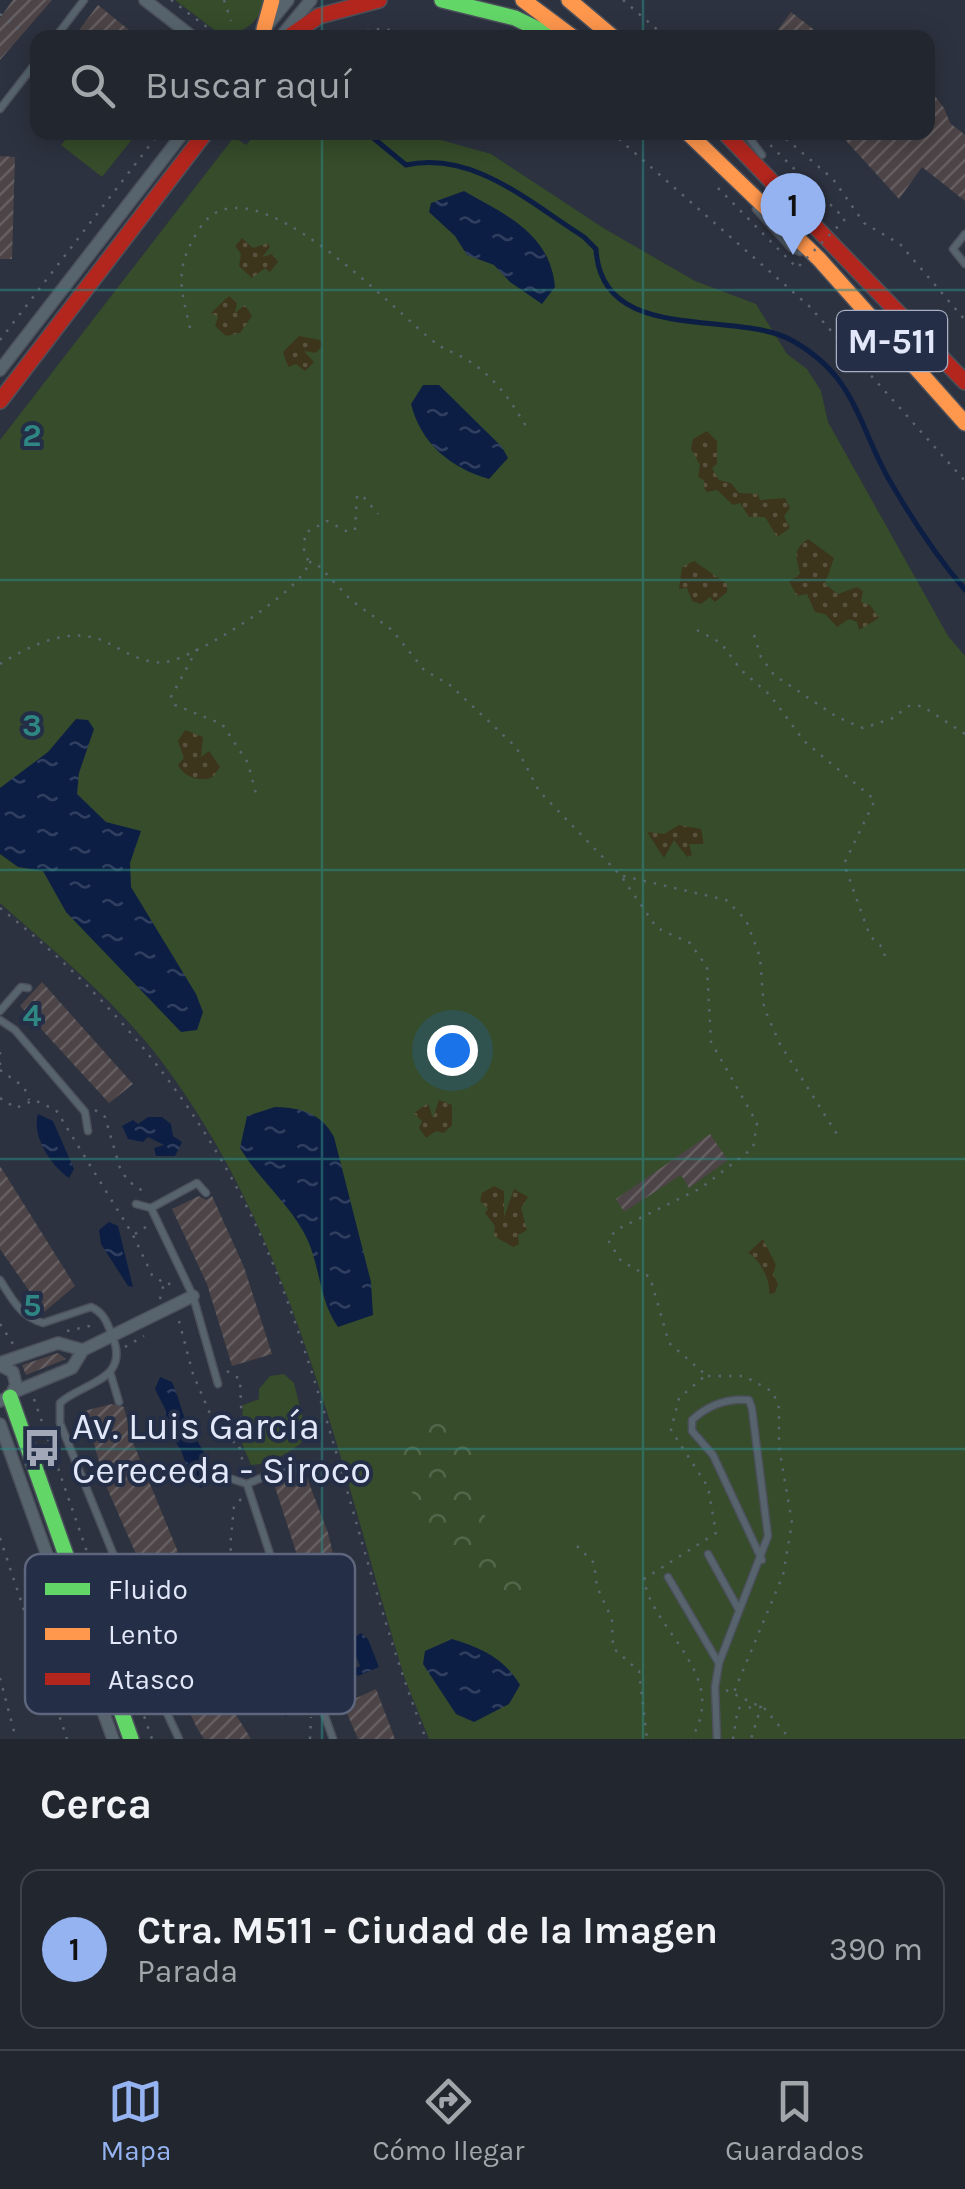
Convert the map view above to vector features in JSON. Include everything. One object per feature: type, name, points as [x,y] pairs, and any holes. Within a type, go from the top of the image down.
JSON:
[{"type":"main road","points":[[262,30],[272,0]]},
{"type":"main road","points":[[297,30],[319,16],[379,0]]},
{"type":"main road","points":[[442,0],[515,18],[540,30]]},
{"type":"main road","points":[[523,0],[563,30]]},
{"type":"main road","points":[[568,0],[604,30]]},
{"type":"main road","points":[[0,401],[200,140]]},
{"type":"main road","name":"M-511","points":[[696,140],[819,259],[965,423]]},
{"type":"main road","name":"M-511","points":[[733,140],[774,178],[965,382]]},
{"type":"main road","points":[[8,1396],[65,1554]]},
{"type":"main road","points":[[122,1714],[131,1739]]},
{"type":"street","points":[[145,0],[184,30]]},
{"type":"street","points":[[263,30],[288,0]]},
{"type":"street","points":[[290,30],[311,0]]},
{"type":"street","points":[[0,370],[178,140]]},
{"type":"street","points":[[8,1396],[72,1368],[83,1350],[194,1301]]},
{"type":"street","points":[[1,1364],[58,1343],[83,1350]]},
{"type":"street","points":[[1,1364],[13,1372],[8,1396]]},
{"type":"street","points":[[0,1424],[47,1554]]},
{"type":"street","points":[[104,1714],[113,1739]]},
{"type":"lane","points":[[61,30],[84,0]]},
{"type":"lane","points":[[0,108],[30,70]]},
{"type":"lane","points":[[750,140],[774,178]]},
{"type":"lane","points":[[965,234],[954,249],[965,264]]},
{"type":"lane","points":[[0,1011],[21,988],[28,988]]},
{"type":"lane","points":[[0,1020],[15,1030],[85,1112],[88,1131]]},
{"type":"lane","points":[[136,1204],[152,1208],[198,1182],[206,1192]]},
{"type":"lane","points":[[152,1208],[194,1301],[218,1384]]},
{"type":"lane","points":[[0,1280],[20,1310],[35,1321],[43,1323],[92,1307],[100,1311],[113,1336],[116,1355],[110,1372],[99,1384],[68,1396],[60,1411],[60,1423],[112,1554]]},
{"type":"lane","points":[[110,1372],[119,1402]]},
{"type":"lane","points":[[717,1739],[714,1688],[719,1663],[762,1560],[768,1536],[752,1409],[748,1400],[738,1399],[704,1408],[692,1420],[692,1431],[713,1455],[762,1560]]},
{"type":"lane","points":[[270,1554],[251,1494],[240,1482],[290,1465],[298,1470]]},
{"type":"lane","points":[[708,1554],[739,1610]]},
{"type":"lane","points":[[668,1577],[719,1663]]},
{"type":"lane","points":[[167,1714],[179,1739]]},
{"type":"lane","points":[[324,1714],[333,1739]]},
{"type":"path","points":[[172,0],[211,30]]},
{"type":"path","points":[[224,0],[232,21]]},
{"type":"path","points":[[623,0],[658,30]]},
{"type":"path","points":[[0,14],[20,30]]},
{"type":"path","points":[[0,340],[154,140]]},
{"type":"path","points":[[620,140],[809,306],[965,481]]},
{"type":"path","points":[[718,188],[797,268],[845,220],[769,140]]},
{"type":"path","points":[[787,140],[832,179],[864,223],[900,244],[965,320]]},
{"type":"path","points":[[190,328],[178,274],[181,262],[207,220],[221,210],[244,206],[309,239],[363,275],[436,344],[492,377],[530,431]]},
{"type":"path","points":[[0,664],[26,648],[70,634],[84,635],[124,653],[163,663],[218,640],[288,594],[307,573],[304,533],[327,522],[346,531],[355,530],[356,496],[362,494],[378,514]]},
{"type":"path","points":[[309,562],[316,563],[351,600],[392,630],[424,670],[450,685],[516,746],[539,791],[621,876],[657,928],[690,943],[707,967],[711,1042],[757,1123],[753,1148],[689,1194],[616,1230],[608,1240],[621,1261],[650,1277],[668,1343],[706,1375],[679,1398],[671,1430],[708,1487],[716,1534],[644,1579],[701,1688],[698,1728],[690,1739]]},
{"type":"path","points":[[698,630],[721,643],[741,670],[770,695],[804,741],[875,800],[844,864],[870,936],[884,949],[885,959]]},
{"type":"path","points":[[754,636],[761,657],[774,674],[837,717],[863,728],[891,719],[909,706],[922,706],[965,734]]},
{"type":"path","points":[[198,648],[170,697],[175,705],[222,724],[248,763],[256,794]]},
{"type":"path","points":[[621,876],[726,900],[746,920],[760,956],[764,1008],[796,1073],[840,1139]]},
{"type":"path","points":[[0,908],[58,956],[128,1028],[202,1125],[234,1181],[284,1292],[374,1592],[426,1739]]},
{"type":"path","points":[[0,1052],[0,1070],[24,1087],[30,1102]]},
{"type":"path","points":[[0,1098],[16,1108],[42,1100],[62,1116],[133,1235],[152,1275],[168,1285],[184,1278]]},
{"type":"path","points":[[85,1112],[91,1106],[105,1116],[120,1168],[128,1180],[146,1190],[152,1208]]},
{"type":"path","points":[[133,1235],[156,1219]]},
{"type":"path","points":[[170,1322],[179,1321],[194,1301]]},
{"type":"path","points":[[179,1321],[208,1414],[220,1437],[239,1444]]},
{"type":"path","points":[[116,1355],[155,1330]]},
{"type":"path","points":[[216,1373],[232,1370],[240,1379],[239,1444],[245,1471],[240,1482]]},
{"type":"path","points":[[35,1394],[89,1554]]},
{"type":"path","points":[[234,1554],[230,1548],[234,1506],[251,1494]]},
{"type":"path","points":[[0,1538],[25,1613]]},
{"type":"path","points":[[577,1546],[594,1563],[597,1586],[612,1619],[613,1648],[639,1671],[646,1739]]},
{"type":"path","points":[[0,1678],[16,1739]]},
{"type":"path","points":[[714,1688],[762,1706],[790,1739]]},
{"type":"path","points":[[733,1739],[738,1708],[762,1706]]},
{"type":"path","points":[[751,1739],[762,1706]]},
{"type":"path","points":[[59,1714],[67,1739]]},
{"type":"path","points":[[144,1714],[152,1739]]},
{"type":"path","points":[[310,1714],[310,1739]]},
{"type":"path","points":[[311,1717],[317,1714]]},
{"type":"green space","points":[[175,0],[267,0],[250,25],[241,30],[214,30]]},
{"type":"green space","points":[[65,140],[131,140],[102,177],[61,145]]},
{"type":"green space","points":[[232,140],[246,145],[251,140],[441,140],[491,154],[605,229],[695,281],[756,304],[787,354],[807,369],[821,391],[828,422],[948,636],[965,656],[965,1739],[429,1739],[405,1679],[310,1359],[248,1205],[209,1132],[144,1040],[85,979],[0,903],[0,440]]},
{"type":"green space","points":[[284,1374],[294,1383],[307,1435],[282,1456],[251,1465],[241,1441],[243,1405],[259,1399],[259,1389],[270,1376]]},
{"type":"green space","points":[[405,1411],[446,1413],[480,1466],[483,1512],[492,1530],[527,1572],[538,1600],[521,1610],[473,1587],[425,1544],[396,1426]]},
{"type":"sand","points":[[242,238],[253,248],[268,243],[270,247],[262,257],[272,254],[278,262],[270,272],[265,268],[252,278],[239,266],[241,254],[235,246]]},
{"type":"sand","points":[[229,296],[237,303],[235,313],[245,305],[252,316],[240,333],[226,336],[215,326],[218,317],[211,313]]},
{"type":"sand","points":[[299,336],[320,340],[323,345],[316,353],[304,351],[314,362],[305,371],[296,364],[288,367],[283,352]]},
{"type":"sand","points":[[707,431],[717,441],[717,464],[712,468],[719,480],[731,483],[739,493],[758,494],[760,500],[785,498],[790,508],[784,516],[790,528],[777,537],[765,517],[749,517],[740,503],[733,505],[717,490],[707,492],[704,480],[698,477],[700,465],[691,449],[693,439]]},
{"type":"sand","points":[[808,539],[834,558],[825,584],[838,594],[857,587],[863,591],[861,602],[870,605],[879,618],[859,630],[857,622],[849,619],[837,627],[825,614],[815,612],[807,594],[797,596],[789,581],[800,574],[797,551]]},
{"type":"sand","points":[[694,561],[727,584],[727,592],[715,602],[710,597],[701,604],[692,601],[687,588],[679,589],[682,567]]},
{"type":"sand","points":[[185,730],[203,737],[201,757],[209,751],[220,767],[213,777],[193,778],[178,765],[184,758],[178,741]]},
{"type":"sand","points":[[679,825],[701,829],[704,844],[689,844],[692,855],[687,857],[674,840],[664,858],[647,832],[664,834]]},
{"type":"sand","points":[[439,1100],[452,1105],[452,1125],[444,1133],[436,1131],[426,1138],[419,1128],[422,1121],[414,1113],[428,1103],[433,1118]]},
{"type":"sand","points":[[494,1186],[504,1191],[504,1217],[514,1189],[528,1197],[521,1208],[527,1230],[518,1235],[519,1244],[513,1247],[494,1236],[495,1226],[480,1201],[482,1193]]},
{"type":"sand","points":[[763,1239],[776,1265],[773,1274],[778,1284],[775,1293],[769,1294],[764,1271],[748,1253]]},
{"type":"water","points":[[464,191],[523,228],[545,253],[555,287],[542,304],[510,282],[494,265],[467,255],[455,236],[429,212],[431,203]]},
{"type":"water","points":[[423,385],[439,385],[502,447],[508,458],[489,479],[450,461],[422,431],[411,404]]},
{"type":"water","points":[[76,719],[88,720],[94,729],[79,773],[77,794],[106,822],[141,831],[130,863],[131,887],[196,994],[203,1012],[197,1030],[181,1032],[66,912],[43,871],[18,867],[0,854],[0,788],[48,752]]},
{"type":"water","points":[[275,1107],[310,1113],[334,1137],[371,1282],[373,1315],[338,1327],[326,1304],[303,1231],[240,1148],[247,1116]]},
{"type":"water","points":[[38,1114],[53,1121],[74,1169],[69,1178],[44,1150]]},
{"type":"water","points":[[148,1117],[162,1117],[171,1124],[173,1136],[182,1142],[175,1156],[156,1156],[154,1148],[164,1145],[148,1137],[143,1142],[128,1139],[122,1126],[133,1120],[138,1124]]},
{"type":"water","points":[[109,1222],[118,1226],[133,1287],[128,1286],[101,1244],[99,1230]]},
{"type":"water","points":[[160,1377],[172,1382],[207,1461],[201,1488],[193,1484],[181,1450],[166,1429],[166,1411],[155,1389]]},
{"type":"water","points":[[361,1633],[368,1639],[379,1667],[358,1676],[355,1668],[360,1666],[355,1656],[355,1637]]},
{"type":"water","points":[[452,1639],[482,1650],[507,1668],[520,1685],[509,1704],[474,1722],[456,1714],[423,1664],[425,1651]]},
{"type":"building","points":[[13,0],[52,0],[0,60],[0,18]]},
{"type":"building","points":[[98,5],[129,30],[79,30]]},
{"type":"building","points":[[791,12],[815,30],[778,30]]},
{"type":"building","points":[[935,96],[950,123],[965,135],[965,201],[922,167],[899,199],[845,140],[935,140]]},
{"type":"building","points":[[0,156],[15,157],[12,259],[0,259]]},
{"type":"building","points":[[42,982],[133,1084],[109,1103],[20,1006]]},
{"type":"building","points":[[710,1134],[728,1160],[689,1188],[681,1175],[624,1212],[616,1199]]},
{"type":"building","points":[[0,1166],[75,1286],[44,1312],[0,1249]]},
{"type":"building","points":[[199,1196],[206,1200],[212,1196],[244,1267],[272,1354],[232,1366],[207,1284],[172,1209]]},
{"type":"building","points":[[58,1353],[66,1359],[26,1375],[22,1365]]},
{"type":"building","points":[[112,1404],[124,1407],[132,1440],[178,1552],[136,1554],[107,1488],[84,1411]]},
{"type":"building","points":[[304,1470],[333,1554],[297,1554],[273,1481],[290,1474],[300,1477]]},
{"type":"building","points":[[376,1689],[395,1739],[358,1739],[347,1714],[355,1714],[355,1699]]},
{"type":"building","points":[[190,1714],[235,1714],[251,1739],[204,1739]]},
{"type":"waterway","points":[[376,140],[406,165],[454,165],[478,172],[522,195],[596,249],[604,280],[621,300],[646,312],[675,319],[769,332],[815,355],[844,387],[899,497],[965,590]]},
{"type":"traffic: fast","points":[[442,0],[515,18],[540,30]]},
{"type":"traffic: fast","points":[[10,1397],[66,1554]]},
{"type":"traffic: fast","points":[[122,1714],[131,1739]]},
{"type":"traffic: slow","points":[[264,29],[272,0]]},
{"type":"traffic: slow","points":[[523,0],[563,30]]},
{"type":"traffic: slow","points":[[569,0],[605,30]]},
{"type":"traffic: slow","points":[[695,140],[819,259],[965,423]]},
{"type":"traffic: jam","points":[[299,30],[319,16],[379,0]]},
{"type":"traffic: jam","points":[[0,401],[200,140]]},
{"type":"traffic: jam","points":[[732,140],[965,382]]},
{"type":"place","name":"Ctra. M511 - Ciudad de la Imagen","points":[[793,255]]},
{"type":"place","name":"Av. Luis García Cereceda - Siroco","points":[[42,1448]]}]
